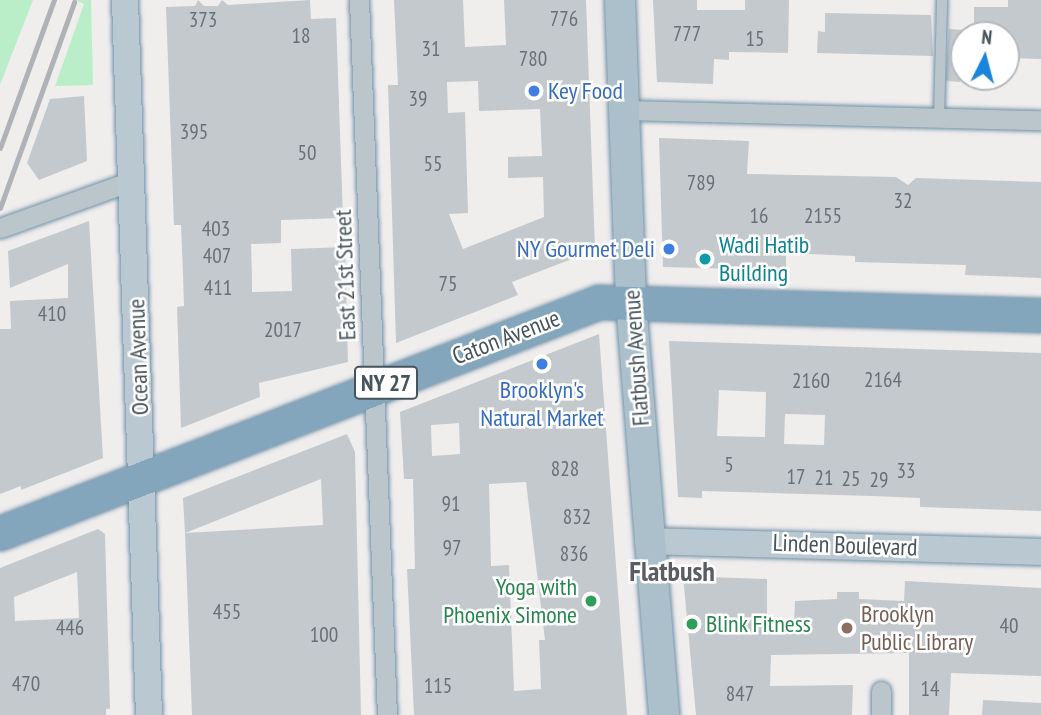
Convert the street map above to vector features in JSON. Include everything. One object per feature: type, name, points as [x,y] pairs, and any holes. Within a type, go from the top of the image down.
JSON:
[{"type":"highway","name":"Caton Avenue","points":[[0,533],[599,302],[1041,315]]},
{"type":"main road","name":"Ocean Avenue","points":[[125,0],[144,479],[149,715]]},
{"type":"main road","name":"Flatbush Avenue","points":[[620,0],[631,303],[664,715]]},
{"type":"main road","name":"Linden Boulevard","points":[[648,541],[1041,552]]},
{"type":"street","name":"East 21st Street","points":[[359,0],[387,715]]},
{"type":"street","points":[[624,110],[1041,120]]},
{"type":"street","points":[[2,228],[131,181]]},
{"type":"street","points":[[881,691],[881,715]]},
{"type":"lane","points":[[939,118],[942,0]]},
{"type":"green space","points":[[0,0],[33,0],[0,85]]},
{"type":"green space","points":[[75,0],[91,0],[93,85],[55,86],[84,4]]},
{"type":"building","points":[[198,0],[204,6],[218,6],[222,0],[228,5],[310,0],[311,19],[336,18],[343,218],[281,220],[281,243],[251,244],[252,292],[292,291],[291,249],[345,247],[348,362],[259,383],[260,397],[181,428],[177,307],[184,306],[183,274],[181,225],[174,225],[166,7],[195,6]]},
{"type":"building","points":[[394,0],[463,0],[465,47],[506,45],[504,0],[586,0],[595,250],[512,282],[518,295],[396,343],[388,85],[398,85]],"holes":[[[478,81],[479,111],[540,109],[542,156],[508,157],[508,178],[543,177],[544,217],[463,249],[449,214],[468,213],[465,112],[448,113],[447,82]]]},
{"type":"building","points":[[653,0],[697,0],[697,10],[745,10],[745,0],[789,0],[788,53],[729,52],[729,60],[714,59],[713,84],[657,82]]},
{"type":"building","points":[[1008,0],[1041,0],[1041,59],[1020,58],[1020,21],[974,21],[974,7],[1008,7]]},
{"type":"building","points":[[825,13],[931,15],[933,56],[817,53],[818,31],[825,32]]},
{"type":"building","points":[[949,29],[950,29],[950,81],[945,81]]},
{"type":"building","points":[[84,96],[87,161],[39,180],[27,163],[50,99]]},
{"type":"building","points":[[659,138],[749,141],[747,174],[896,177],[908,185],[916,178],[1041,182],[1041,278],[965,275],[966,265],[855,262],[855,256],[786,253],[786,270],[663,267]]},
{"type":"building","points":[[89,221],[103,458],[21,490],[21,486],[0,494],[0,329],[11,329],[10,301],[68,298],[68,264],[10,288],[8,251]]},
{"type":"building","points":[[599,334],[627,715],[414,715],[407,569],[415,569],[413,479],[404,479],[400,412]],"holes":[[[459,423],[460,454],[432,456],[431,425]],[[526,482],[545,640],[539,640],[541,689],[514,691],[509,565],[491,566],[489,484]]]},
{"type":"building","points":[[669,341],[1041,353],[1041,511],[920,507],[920,498],[872,496],[702,491],[702,498],[678,497]],"holes":[[[719,390],[766,392],[765,437],[717,436]],[[785,414],[825,415],[824,445],[784,444]]]},
{"type":"building","points":[[347,434],[355,452],[361,715],[192,715],[183,498]],"holes":[[[321,479],[323,525],[185,533]]]},
{"type":"building","points":[[98,529],[105,534],[110,709],[106,709],[106,715],[0,715],[0,568]],"holes":[[[77,572],[79,618],[15,621],[14,597]]]},
{"type":"building","points":[[683,576],[767,579],[767,623],[794,625],[795,601],[837,599],[837,592],[859,592],[859,599],[904,601],[905,581],[1041,588],[1041,676],[951,673],[949,715],[909,715],[909,653],[771,655],[770,686],[853,685],[852,715],[696,715]]},
{"type":"building","points":[[983,700],[1041,703],[1041,715],[982,715]]},
{"type":"railway","points":[[0,148],[54,0]]},
{"type":"railway","points":[[0,208],[74,2]]},
{"type":"place","name":"Key Food","points":[[534,91]]},
{"type":"place","name":"NY Gourmet Deli","points":[[669,249]]},
{"type":"place","name":"Wadi Hatib Building","points":[[705,259]]},
{"type":"place","name":"Brooklyn's Natural Market","points":[[542,364]]},
{"type":"place","name":"Yoga with Phoenix Simone","points":[[591,601]]},
{"type":"place","name":"Blink Fitness","points":[[692,624]]},
{"type":"place","name":"Brooklyn Public Library","points":[[847,628]]},
{"type":"district","name":"Flatbush","points":[[672,571]]}]
